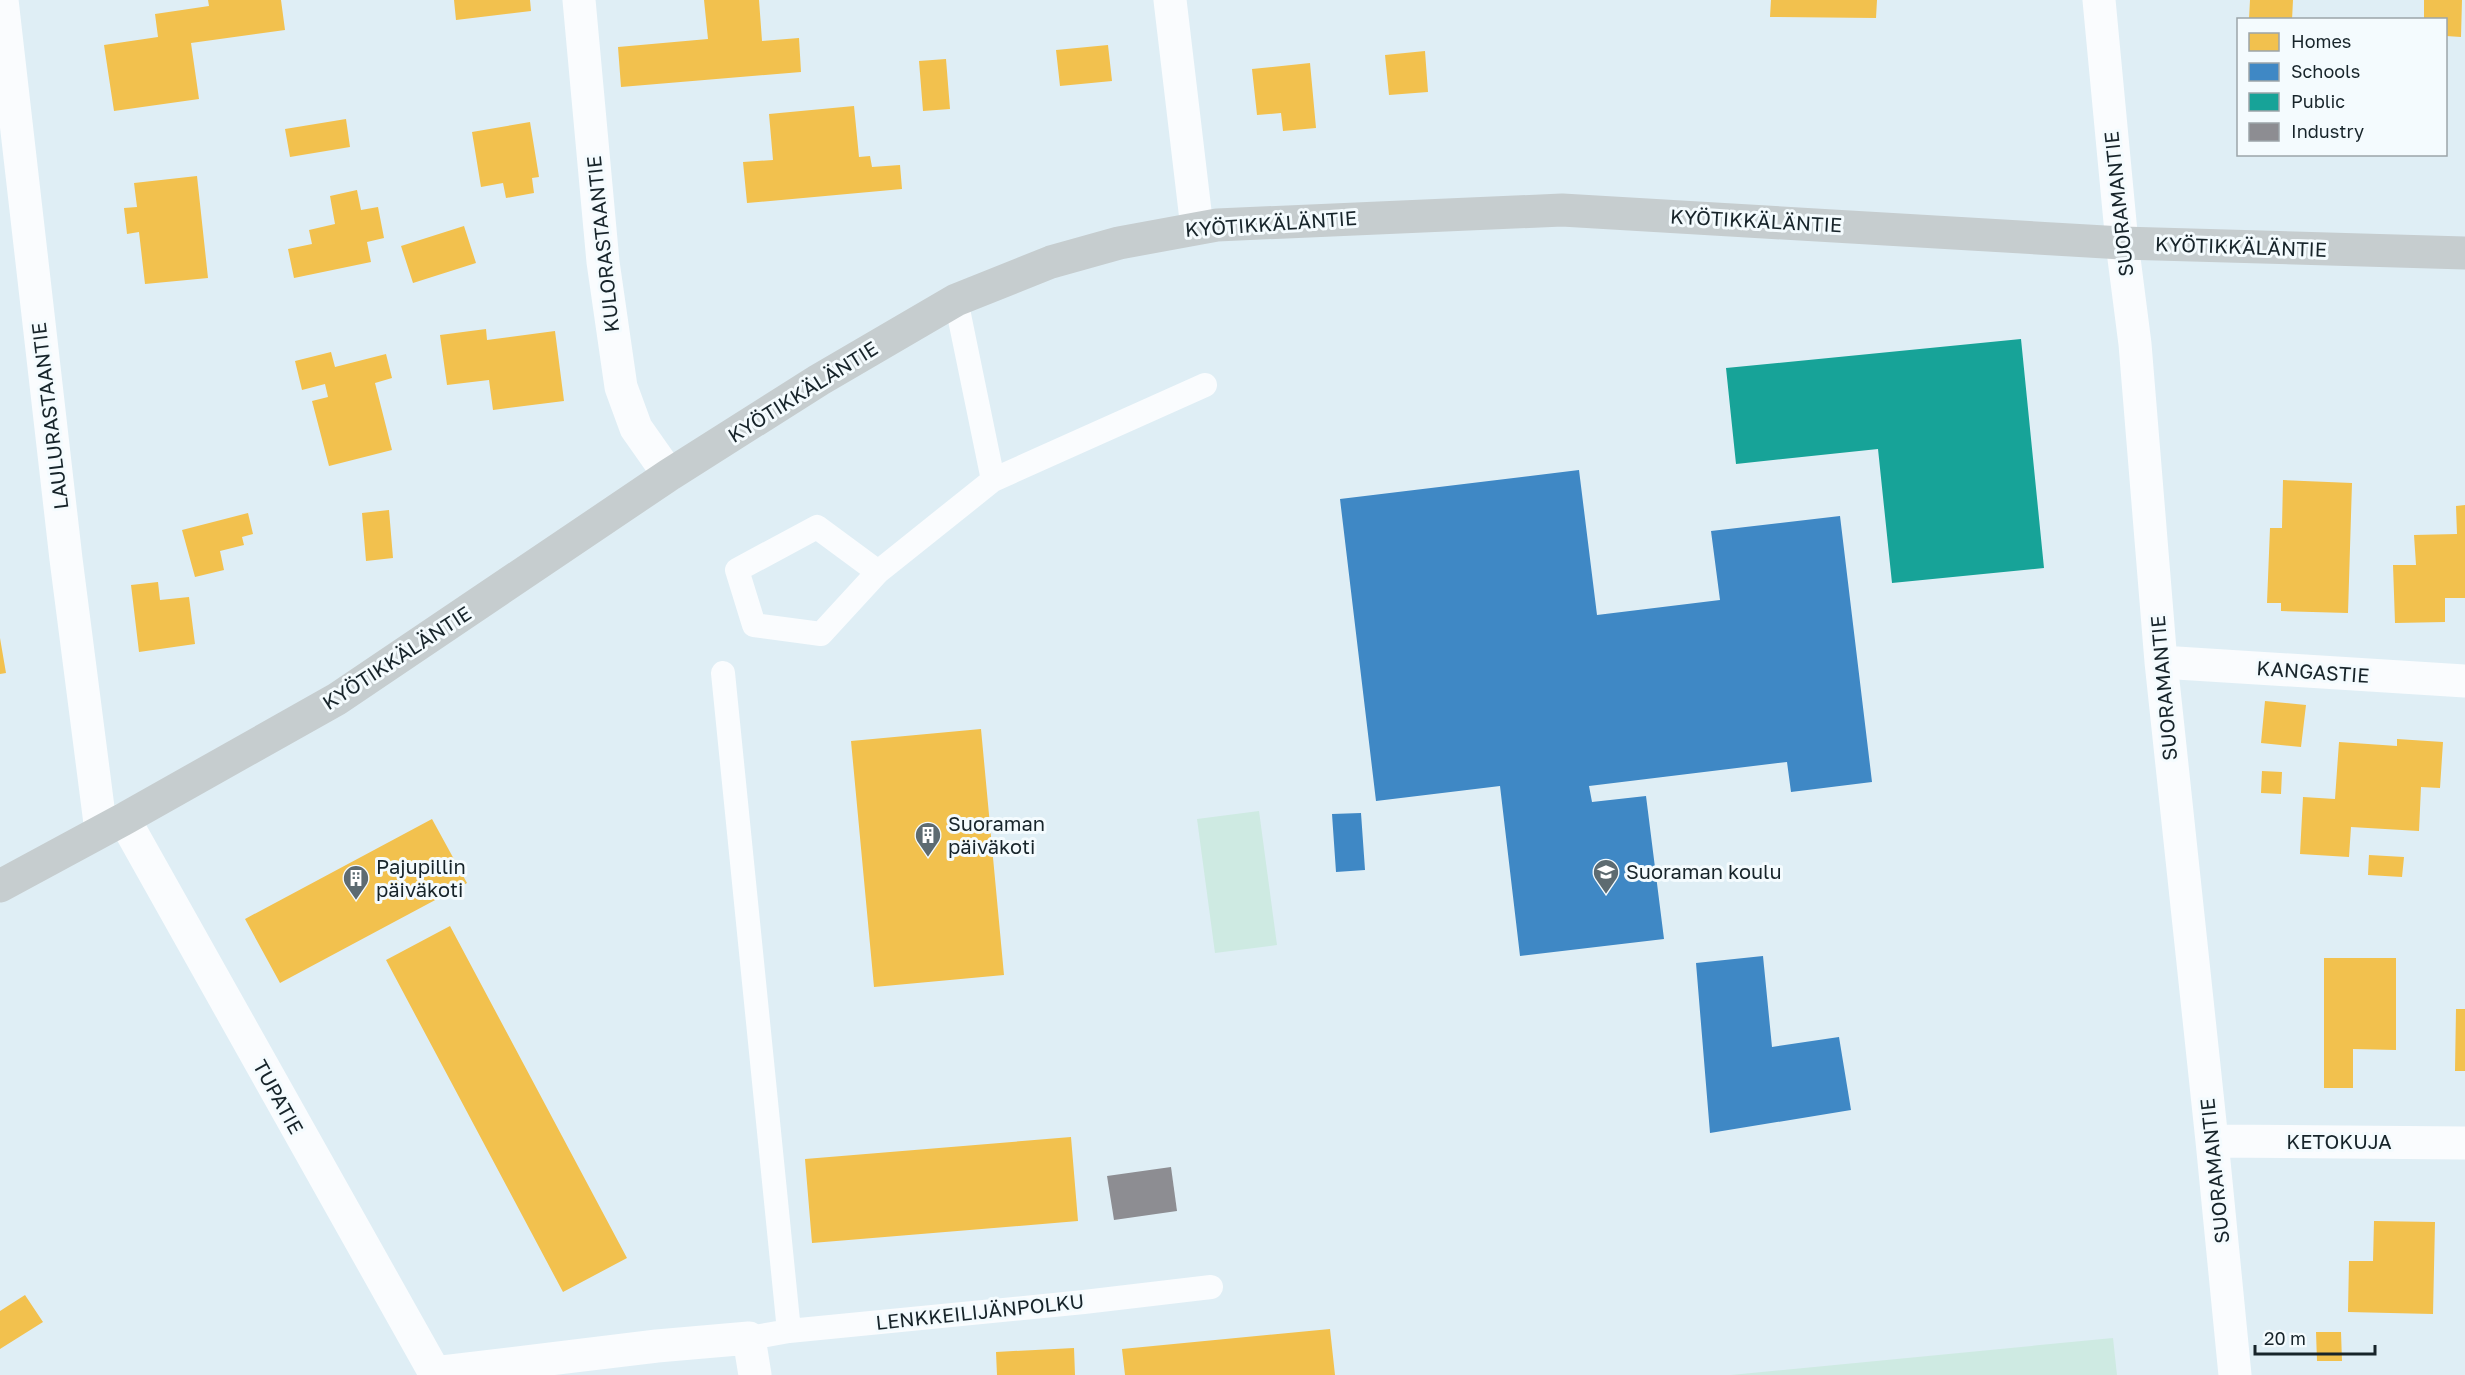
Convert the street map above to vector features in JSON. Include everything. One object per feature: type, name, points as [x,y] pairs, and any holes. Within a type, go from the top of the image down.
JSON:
[{"type":"main road","name":"KYÖTIKKÄLÄNTIE","points":[[0,886],[337,699],[669,475],[819,380],[956,300],[1051,262],[1119,243],[1197,228],[1369,217],[1562,210],[2122,243],[2465,253]]},
{"type":"street","name":"LAULURASTAANTIE","points":[[2,0],[63,536],[113,825]]},
{"type":"street","name":"KULORASTAANTIE","points":[[579,0],[603,262],[621,387],[636,428],[669,475]]},
{"type":"street","points":[[1170,0],[1197,228]]},
{"type":"street","name":"SUORAMANTIE","points":[[2099,0],[2122,243],[2135,344],[2161,662],[2235,1375]]},
{"type":"street","name":"KANGASTIE","points":[[2161,662],[2465,681]]},
{"type":"street","name":"TUPATIE","points":[[113,825],[435,1374],[657,1346],[749,1338]]},
{"type":"street","name":"KETOKUJA","points":[[2212,1141],[2465,1143]]},
{"type":"street","points":[[749,1338],[755,1375]]},
{"type":"lane","points":[[956,300],[993,480]]},
{"type":"lane","points":[[878,572],[817,526],[737,570],[754,625],[821,634],[878,572],[993,480],[1205,385]]},
{"type":"lane","points":[[723,673],[789,1331]]},
{"type":"lane","name":"LENKKEILIJÄNPOLKU","points":[[749,1338],[789,1331],[1211,1287]]},
{"type":"green space","points":[[1259,811],[1277,945],[1215,953],[1197,819]]},
{"type":"green space","points":[[2113,1338],[2117,1375],[1731,1375]]},
{"type":"building: Homes","points":[[208,0],[281,0],[285,30],[191,43],[199,99],[114,111],[104,45],[158,37],[155,14],[209,6]]},
{"type":"building: Homes","points":[[454,0],[530,0],[531,11],[456,20]]},
{"type":"building: Homes","points":[[704,0],[759,0],[762,41],[799,38],[801,72],[621,87],[618,47],[708,39]]},
{"type":"building: Homes","points":[[1771,0],[1877,0],[1876,18],[1770,17]]},
{"type":"building: Homes","points":[[2250,0],[2293,0],[2292,18],[2249,18]]},
{"type":"building: Homes","points":[[2424,0],[2462,0],[2461,37],[2447,36],[2447,18],[2424,18]]},
{"type":"building: Homes","points":[[1108,45],[1112,81],[1060,86],[1056,50]]},
{"type":"building: Homes","points":[[1425,51],[1428,92],[1389,95],[1385,55]]},
{"type":"building: Homes","points":[[946,59],[950,109],[923,111],[919,61]]},
{"type":"building: Homes","points":[[1310,63],[1316,128],[1283,131],[1281,113],[1257,115],[1252,69]]},
{"type":"building: Homes","points":[[854,106],[859,157],[870,156],[872,167],[900,165],[902,189],[747,203],[743,162],[773,160],[769,114]]},
{"type":"building: Homes","points":[[346,119],[350,147],[290,157],[285,129]]},
{"type":"building: Homes","points":[[530,122],[539,177],[532,178],[534,193],[506,198],[503,183],[481,187],[472,132]]},
{"type":"building: Homes","points":[[197,176],[208,278],[145,284],[139,232],[127,234],[124,208],[137,207],[134,183]]},
{"type":"building: Homes","points":[[357,190],[361,210],[378,207],[384,238],[367,242],[371,262],[294,278],[288,249],[312,244],[309,230],[335,224],[330,196]]},
{"type":"building: Homes","points":[[464,226],[476,263],[413,283],[401,246]]},
{"type":"building: Homes","points":[[486,329],[487,340],[555,331],[564,401],[493,410],[489,380],[447,385],[440,335]]},
{"type":"building: Homes","points":[[331,352],[335,367],[386,354],[392,378],[375,383],[392,450],[329,466],[312,401],[328,397],[325,384],[302,390],[295,361]]},
{"type":"building: Homes","points":[[2283,480],[2352,483],[2348,613],[2281,611],[2281,603],[2267,603],[2270,528],[2282,528]]},
{"type":"building: Homes","points":[[2465,505],[2465,598],[2445,598],[2445,622],[2395,623],[2393,565],[2416,565],[2414,535],[2457,534],[2456,506]]},
{"type":"building: Homes","points":[[389,510],[393,558],[366,561],[362,513]]},
{"type":"building: Homes","points":[[248,513],[253,534],[242,537],[244,545],[220,551],[224,570],[195,577],[182,530]]},
{"type":"building: Homes","points":[[158,582],[160,600],[189,597],[195,644],[139,652],[131,585]]},
{"type":"building: Homes","points":[[0,638],[6,673],[0,674]]},
{"type":"building: Homes","points":[[2265,701],[2306,705],[2301,747],[2261,743]]},
{"type":"building: Homes","name":"Suoraman päiväkoti","points":[[981,729],[1004,975],[874,987],[851,741]]},
{"type":"building: Homes","points":[[2397,739],[2443,742],[2440,788],[2421,787],[2419,831],[2351,827],[2349,857],[2300,854],[2303,797],[2335,799],[2339,742],[2397,746]]},
{"type":"building: Homes","points":[[2262,771],[2282,772],[2281,794],[2261,793]]},
{"type":"building: Homes","name":"Pajupillin päiväkoti","points":[[432,819],[467,883],[280,983],[245,919]]},
{"type":"building: Homes","points":[[2369,855],[2404,857],[2402,877],[2368,875]]},
{"type":"building: Homes","points":[[450,926],[627,1258],[563,1292],[386,960]]},
{"type":"building: Homes","points":[[2324,958],[2396,958],[2396,1050],[2353,1049],[2353,1088],[2324,1088]]},
{"type":"building: Homes","points":[[2456,1009],[2465,1009],[2465,1071],[2455,1071]]},
{"type":"building: Homes","points":[[1071,1137],[1078,1221],[812,1243],[805,1159]]},
{"type":"building: Homes","points":[[2374,1221],[2435,1222],[2433,1314],[2348,1312],[2349,1261],[2373,1261]]},
{"type":"building: Homes","points":[[25,1295],[43,1322],[0,1349],[0,1311]]},
{"type":"building: Homes","points":[[1330,1329],[1335,1375],[1125,1375],[1122,1349]]},
{"type":"building: Homes","points":[[2316,1332],[2341,1332],[2342,1361],[2317,1361]]},
{"type":"building: Homes","points":[[1074,1348],[1075,1375],[997,1375],[996,1352]]},
{"type":"building: Schools","points":[[1579,470],[1597,615],[1720,600],[1711,531],[1840,516],[1872,782],[1791,792],[1787,762],[1589,786],[1592,802],[1646,796],[1664,939],[1520,956],[1500,786],[1376,801],[1340,499]]},
{"type":"building: Schools","points":[[1361,813],[1365,870],[1336,872],[1332,814]]},
{"type":"building: Schools","points":[[1763,956],[1772,1047],[1839,1037],[1851,1110],[1710,1133],[1696,963]]},
{"type":"building: Public","points":[[2021,339],[2044,568],[1892,583],[1878,449],[1736,464],[1726,368]]},
{"type":"building: Industry","points":[[1171,1167],[1177,1211],[1114,1220],[1107,1176]]},
{"type":"place","name":"Suoraman päiväkoti","points":[[928,858]]},
{"type":"place","name":"Suoraman koulu","points":[[1606,895]]},
{"type":"place","name":"Pajupillin päiväkoti","points":[[356,901]]}]
